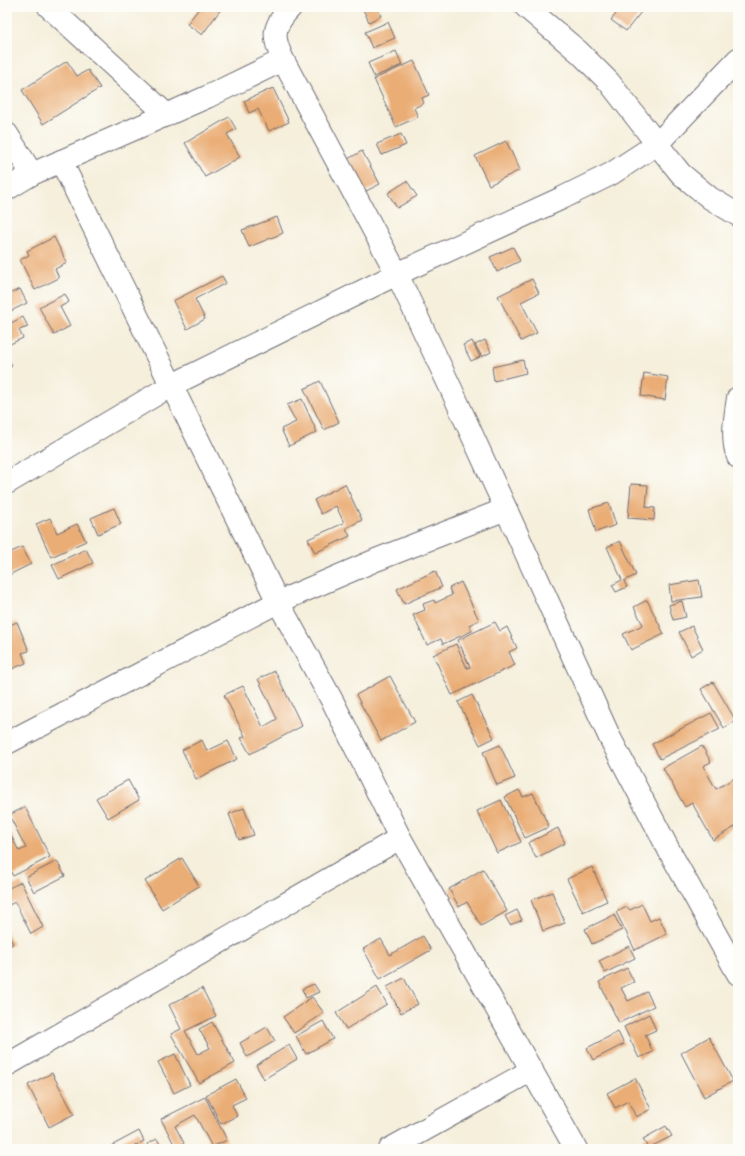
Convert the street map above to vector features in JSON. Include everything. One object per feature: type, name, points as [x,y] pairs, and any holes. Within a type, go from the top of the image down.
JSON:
[{"type":"street","points":[[49,7],[167,114]]},
{"type":"street","points":[[290,7],[283,15],[275,31],[276,45],[397,274],[506,508],[572,658],[610,738],[675,861],[738,974]]},
{"type":"street","points":[[526,7],[579,52],[609,82],[681,174],[710,198],[738,215]]},
{"type":"street","points":[[7,483],[172,385],[397,274],[560,199],[604,177],[657,144],[738,59]]},
{"type":"street","points":[[7,189],[32,174],[61,160],[207,97],[283,60]]},
{"type":"street","points":[[7,134],[32,174]]},
{"type":"street","points":[[61,160],[278,602],[334,704],[400,838],[576,1149]]},
{"type":"street","points":[[738,398],[735,420],[735,451],[738,457]]},
{"type":"street","points":[[7,743],[278,602],[376,560],[506,508]]},
{"type":"street","points":[[7,1065],[400,838]]},
{"type":"street","points":[[390,1149],[416,1143],[532,1070]]},
{"type":"building","points":[[200,7],[218,7],[221,9],[202,35],[187,24]]},
{"type":"building","points":[[362,7],[377,7],[381,16],[369,22]]},
{"type":"building","points":[[608,7],[645,7],[626,31],[611,20],[616,14]]},
{"type":"building","points":[[388,22],[395,38],[372,48],[365,32]]},
{"type":"building","points":[[396,51],[402,65],[374,77],[368,63]]},
{"type":"building","points":[[67,61],[77,76],[88,70],[100,88],[43,124],[22,90]]},
{"type":"building","points":[[414,61],[429,95],[422,98],[424,103],[414,108],[418,117],[396,127],[374,79]]},
{"type":"building","points":[[273,88],[289,122],[269,131],[258,109],[249,113],[244,101]]},
{"type":"building","points":[[229,117],[236,129],[227,134],[240,157],[205,177],[185,143]]},
{"type":"building","points":[[401,134],[406,145],[382,155],[377,144]]},
{"type":"building","points":[[506,141],[520,170],[489,185],[475,156]]},
{"type":"building","points":[[362,151],[380,184],[366,191],[348,159]]},
{"type":"building","points":[[407,181],[417,196],[397,208],[388,193]]},
{"type":"building","points":[[277,217],[283,233],[249,247],[242,230]]},
{"type":"building","points":[[54,237],[67,263],[55,269],[59,278],[35,290],[20,260],[29,255],[27,251]]},
{"type":"building","points":[[513,247],[520,261],[497,272],[490,257]]},
{"type":"building","points":[[222,276],[226,283],[195,299],[205,319],[187,329],[173,301]]},
{"type":"building","points":[[532,279],[539,293],[521,302],[537,333],[521,341],[498,296]]},
{"type":"building","points":[[20,289],[27,303],[7,313],[7,295]]},
{"type":"building","points":[[65,294],[69,302],[60,307],[70,326],[54,335],[39,307]]},
{"type":"building","points":[[23,317],[28,327],[19,330],[23,338],[8,345],[7,325]]},
{"type":"building","points":[[485,340],[491,352],[482,357],[475,345]]},
{"type":"building","points":[[472,341],[480,357],[471,361],[463,345]]},
{"type":"building","points":[[7,356],[12,366],[7,368]]},
{"type":"building","points":[[523,360],[526,373],[494,381],[492,367]]},
{"type":"building","points":[[644,373],[668,377],[665,400],[641,396]]},
{"type":"building","points":[[320,381],[339,422],[324,430],[304,389]]},
{"type":"building","points":[[302,399],[317,432],[289,446],[281,429],[296,422],[287,405]]},
{"type":"building","points":[[345,484],[362,520],[346,528],[350,536],[315,553],[308,539],[344,523],[336,506],[321,514],[314,500]]},
{"type":"building","points":[[631,484],[648,485],[646,507],[655,508],[654,520],[628,518]]},
{"type":"building","points":[[609,503],[616,525],[596,532],[589,509]]},
{"type":"building","points":[[114,508],[121,524],[98,534],[91,518]]},
{"type":"building","points":[[50,518],[57,533],[77,524],[86,541],[51,557],[36,524]]},
{"type":"building","points":[[620,541],[636,575],[624,581],[627,587],[616,592],[612,585],[622,580],[607,547]]},
{"type":"building","points":[[22,547],[31,564],[7,576],[7,554]]},
{"type":"building","points":[[86,549],[93,563],[59,579],[52,565]]},
{"type":"building","points":[[435,571],[442,587],[404,604],[397,589]]},
{"type":"building","points":[[699,580],[702,597],[671,601],[669,585]]},
{"type":"building","points":[[461,582],[479,620],[469,625],[472,631],[443,644],[441,639],[427,645],[413,615],[425,610],[423,604],[434,600],[435,603],[452,595],[449,588]]},
{"type":"building","points":[[647,600],[664,634],[631,650],[623,634],[643,625],[634,607]]},
{"type":"building","points":[[682,601],[686,617],[673,620],[669,605]]},
{"type":"building","points":[[17,622],[29,651],[22,653],[26,663],[7,671],[7,626]]},
{"type":"building","points":[[495,622],[500,631],[507,627],[517,648],[509,652],[515,665],[452,695],[433,655],[456,644],[467,668],[470,667],[458,640]]},
{"type":"building","points":[[692,626],[703,649],[691,656],[679,632]]},
{"type":"building","points":[[275,671],[302,726],[250,754],[241,738],[245,736],[224,695],[243,686],[263,727],[277,719],[258,679]]},
{"type":"building","points":[[390,676],[415,722],[381,741],[356,695]]},
{"type":"building","points":[[713,682],[736,721],[724,728],[701,689]]},
{"type":"building","points":[[472,695],[494,738],[480,745],[458,702]]},
{"type":"building","points":[[711,713],[720,729],[660,759],[652,744]]},
{"type":"building","points":[[202,740],[207,751],[228,741],[237,759],[196,779],[182,750]]},
{"type":"building","points":[[500,745],[515,778],[497,785],[483,752]]},
{"type":"building","points":[[702,746],[711,762],[703,766],[716,789],[738,776],[738,825],[713,840],[692,803],[685,807],[663,768]]},
{"type":"building","points":[[128,780],[139,800],[108,818],[96,798]]},
{"type":"building","points":[[519,790],[523,797],[533,793],[549,827],[525,838],[505,797]]},
{"type":"building","points":[[501,800],[521,842],[497,853],[477,811]]},
{"type":"building","points":[[25,807],[50,857],[13,876],[7,865],[7,828],[19,851],[26,848],[9,815]]},
{"type":"building","points":[[244,808],[254,835],[239,840],[229,814]]},
{"type":"building","points":[[558,828],[565,843],[536,858],[528,843]]},
{"type":"building","points":[[182,858],[199,886],[162,909],[145,881]]},
{"type":"building","points":[[57,861],[65,876],[34,892],[26,877]]},
{"type":"building","points":[[592,867],[607,901],[583,912],[567,879]]},
{"type":"building","points":[[483,869],[507,911],[481,926],[467,902],[459,907],[449,889]]},
{"type":"building","points":[[21,882],[43,927],[31,934],[15,902],[7,906],[7,889]]},
{"type":"building","points":[[552,892],[565,923],[543,931],[531,900]]},
{"type":"building","points":[[642,904],[650,921],[659,917],[667,934],[635,950],[616,912],[627,907],[630,910]]},
{"type":"building","points":[[517,910],[522,920],[510,925],[505,916]]},
{"type":"building","points":[[614,915],[622,930],[592,944],[585,929]]},
{"type":"building","points":[[7,932],[13,944],[7,947]]},
{"type":"building","points":[[423,936],[431,950],[380,979],[363,949],[381,939],[390,955]]},
{"type":"building","points":[[629,946],[635,958],[605,973],[599,961]]},
{"type":"building","points":[[627,968],[634,982],[621,988],[628,1001],[647,992],[654,1006],[619,1023],[599,982]]},
{"type":"building","points":[[404,978],[418,1004],[401,1013],[387,987]]},
{"type":"building","points":[[314,984],[319,992],[306,998],[302,989]]},
{"type":"building","points":[[377,987],[387,1004],[346,1029],[336,1013]]},
{"type":"building","points":[[202,988],[216,1016],[185,1031],[198,1054],[210,1048],[199,1029],[212,1022],[235,1063],[199,1083],[171,1034],[181,1029],[169,1005]]},
{"type":"building","points":[[312,997],[324,1013],[294,1033],[283,1017]]},
{"type":"building","points":[[649,1014],[656,1030],[645,1035],[653,1052],[639,1058],[624,1027]]},
{"type":"building","points":[[323,1021],[333,1039],[306,1054],[296,1036]]},
{"type":"building","points":[[267,1027],[275,1041],[247,1057],[240,1043]]},
{"type":"building","points":[[618,1032],[624,1044],[593,1060],[587,1048]]},
{"type":"building","points":[[709,1037],[733,1081],[704,1097],[681,1053]]},
{"type":"building","points":[[289,1045],[297,1059],[264,1079],[256,1065]]},
{"type":"building","points":[[175,1054],[190,1085],[174,1093],[158,1062]]},
{"type":"building","points":[[52,1073],[74,1114],[49,1127],[28,1085]]},
{"type":"building","points":[[635,1078],[651,1109],[636,1117],[628,1101],[615,1108],[607,1093]]},
{"type":"building","points":[[236,1079],[246,1098],[232,1105],[237,1116],[221,1124],[206,1095]]},
{"type":"building","points":[[205,1097],[227,1140],[212,1147],[195,1115],[175,1126],[184,1143],[176,1148],[161,1119]]},
{"type":"building","points":[[666,1126],[672,1136],[648,1148],[643,1139]]},
{"type":"building","points":[[139,1131],[144,1141],[131,1149],[113,1149],[111,1146]]},
{"type":"building","points":[[157,1139],[163,1149],[150,1149],[147,1144]]}]
